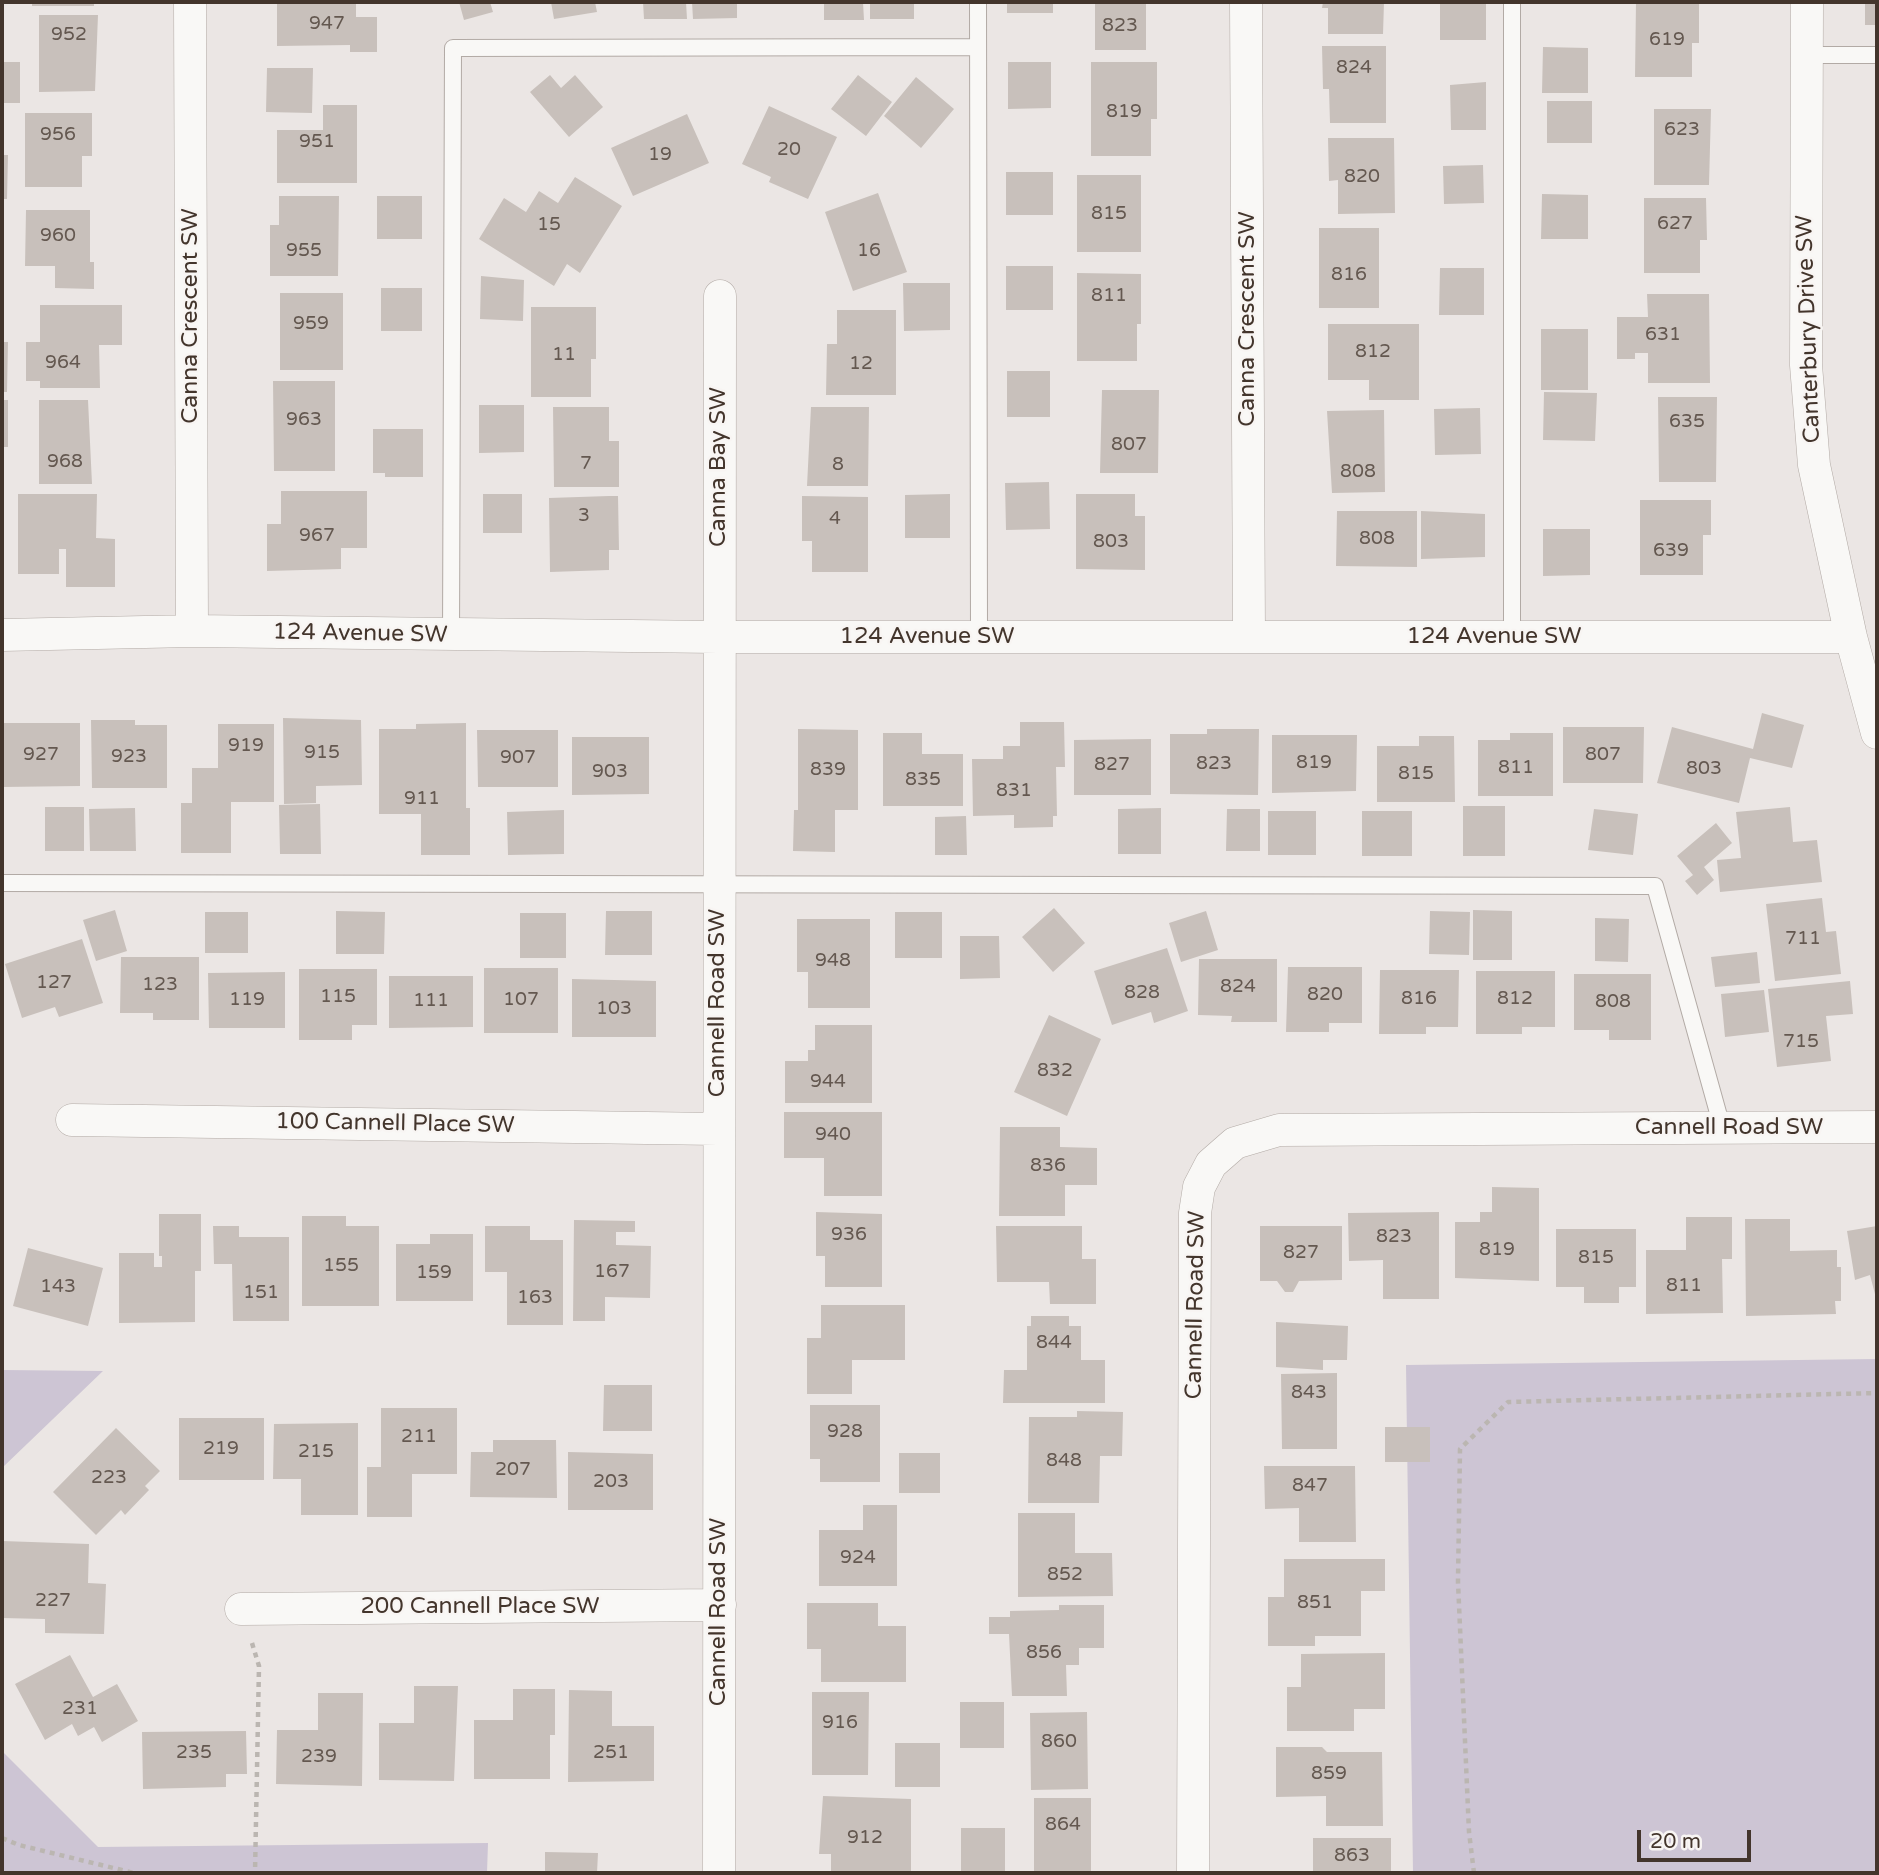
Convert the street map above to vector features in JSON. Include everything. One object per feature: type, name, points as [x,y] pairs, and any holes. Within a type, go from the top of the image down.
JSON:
[{"type":"street","name":"Canna Crescent SW","points":[[190,2],[192,631]]},
{"type":"street","name":"Canna Crescent SW","points":[[1246,2],[1249,636]]},
{"type":"street","name":"Canterbury Drive SW","points":[[1807,2],[1806,365],[1814,465],[1851,637],[1877,733]]},
{"type":"street","name":"Canna Bay SW","points":[[718,637],[720,296]]},
{"type":"street","name":"124 Avenue SW","points":[[2,635],[192,631],[718,637],[1851,637]]},
{"type":"street","name":"Cannell Road SW","points":[[718,637],[719,1873]]},
{"type":"street","name":"100 Cannell Place SW","points":[[72,1120],[718,1129]]},
{"type":"street","name":"Cannell Road SW","points":[[1193,1873],[1195,1213],[1199,1187],[1211,1164],[1235,1143],[1279,1130],[1877,1127]]},
{"type":"street","name":"200 Cannell Place SW","points":[[241,1609],[720,1605]]},
{"type":"lane","points":[[978,2],[979,637]]},
{"type":"lane","points":[[1512,2],[1512,637]]},
{"type":"lane","points":[[451,636],[453,48],[978,47]]},
{"type":"lane","points":[[1806,55],[1877,55]]},
{"type":"lane","points":[[2,883],[1655,886],[1723,1127]]},
{"type":"path","points":[[1474,1873],[1469,1832],[1458,1582],[1460,1448],[1508,1402],[1877,1393]]},
{"type":"path","points":[[241,1609],[259,1667],[255,1873]]},
{"type":"path","points":[[2,1838],[19,1845],[134,1873]]},
{"type":"shaded area","points":[[1877,1359],[1877,1873],[1413,1873],[1406,1365]]},
{"type":"shaded area","points":[[2,1370],[103,1371],[2,1468]]},
{"type":"shaded area","points":[[2,1751],[98,1847],[488,1843],[487,1873],[2,1873]]},
{"type":"building","points":[[32,2],[94,2],[94,6],[32,6]]},
{"type":"building","points":[[277,2],[356,2],[356,17],[377,17],[377,52],[350,52],[350,45],[277,46]]},
{"type":"building","points":[[459,2],[490,2],[493,12],[464,20]]},
{"type":"building","points":[[551,2],[595,2],[597,12],[554,19]]},
{"type":"building","points":[[643,2],[686,2],[687,19],[644,19]]},
{"type":"building","points":[[692,2],[737,2],[737,18],[693,19]]},
{"type":"building","points":[[824,2],[863,2],[864,20],[824,20]]},
{"type":"building","points":[[870,2],[914,2],[914,19],[870,19]]},
{"type":"building","points":[[1007,2],[1053,2],[1053,13],[1007,13]]},
{"type":"building","points":[[1095,2],[1146,2],[1146,50],[1095,50]]},
{"type":"building","points":[[1323,2],[1384,2],[1383,34],[1328,34],[1328,8],[1322,8]]},
{"type":"building","points":[[1440,2],[1486,2],[1486,40],[1440,40]]},
{"type":"building","points":[[1636,2],[1699,2],[1699,43],[1692,43],[1692,77],[1635,77]]},
{"type":"building","points":[[1865,2],[1877,2],[1877,25],[1865,25]]},
{"type":"building","points":[[39,15],[98,15],[95,91],[39,92]]},
{"type":"building","points":[[1322,46],[1386,46],[1386,123],[1330,123],[1329,89],[1323,89]]},
{"type":"building","points":[[1543,47],[1588,48],[1588,93],[1542,93]]},
{"type":"building","points":[[2,62],[20,62],[20,103],[2,103]]},
{"type":"building","points":[[1008,62],[1051,62],[1051,108],[1008,109]]},
{"type":"building","points":[[1091,62],[1157,62],[1157,119],[1151,119],[1151,156],[1091,156]]},
{"type":"building","points":[[267,68],[313,68],[312,113],[266,112]]},
{"type":"building","points":[[550,75],[561,88],[575,75],[603,107],[569,137],[530,92]]},
{"type":"building","points":[[858,75],[892,102],[866,136],[831,109]]},
{"type":"building","points":[[916,77],[954,109],[921,148],[884,116]]},
{"type":"building","points":[[1486,82],[1486,130],[1451,130],[1450,85]]},
{"type":"building","points":[[1547,101],[1592,101],[1592,143],[1547,143]]},
{"type":"building","points":[[323,105],[357,105],[357,183],[277,183],[277,130],[323,130]]},
{"type":"building","points":[[769,106],[837,137],[808,199],[769,182],[771,177],[742,164]]},
{"type":"building","points":[[1654,109],[1711,109],[1709,185],[1654,185]]},
{"type":"building","points":[[25,113],[92,113],[92,156],[82,156],[82,187],[25,187]]},
{"type":"building","points":[[687,114],[709,163],[633,196],[611,148]]},
{"type":"building","points":[[1328,138],[1394,138],[1395,213],[1338,214],[1338,180],[1329,181]]},
{"type":"building","points":[[2,155],[8,155],[7,199],[2,199]]},
{"type":"building","points":[[1483,165],[1484,203],[1444,204],[1443,166]]},
{"type":"building","points":[[1006,172],[1053,172],[1053,215],[1006,215]]},
{"type":"building","points":[[1077,175],[1141,175],[1141,252],[1077,252]]},
{"type":"building","points":[[575,177],[622,206],[580,273],[567,264],[554,286],[479,239],[504,198],[526,212],[539,191],[558,203]]},
{"type":"building","points":[[878,193],[907,272],[853,291],[825,212]]},
{"type":"building","points":[[1542,194],[1588,195],[1588,239],[1541,239]]},
{"type":"building","points":[[279,196],[339,196],[338,276],[270,276],[270,225],[279,225]]},
{"type":"building","points":[[377,196],[422,196],[422,239],[377,239]]},
{"type":"building","points":[[1644,198],[1706,198],[1707,240],[1700,240],[1700,273],[1644,273]]},
{"type":"building","points":[[26,210],[90,210],[90,262],[94,262],[94,289],[55,288],[55,266],[25,266]]},
{"type":"building","points":[[1319,228],[1379,228],[1379,308],[1319,308]]},
{"type":"building","points":[[1006,266],[1053,266],[1053,310],[1006,310]]},
{"type":"building","points":[[1440,268],[1484,268],[1484,315],[1439,315]]},
{"type":"building","points":[[1077,273],[1141,274],[1141,324],[1137,324],[1137,361],[1077,361]]},
{"type":"building","points":[[481,276],[524,280],[523,321],[480,319]]},
{"type":"building","points":[[903,283],[950,283],[950,330],[904,331]]},
{"type":"building","points":[[381,288],[422,288],[422,331],[381,331]]},
{"type":"building","points":[[280,293],[343,293],[343,370],[280,370]]},
{"type":"building","points":[[1647,294],[1709,294],[1710,383],[1648,383],[1648,353],[1635,353],[1635,359],[1617,359],[1617,317],[1648,317]]},
{"type":"building","points":[[40,305],[122,305],[122,345],[99,345],[100,388],[40,388],[40,381],[26,381],[26,342],[40,342]]},
{"type":"building","points":[[531,307],[596,307],[596,359],[591,359],[591,397],[531,397]]},
{"type":"building","points":[[837,310],[896,310],[896,395],[826,395],[827,344],[837,344]]},
{"type":"building","points":[[1328,324],[1419,324],[1419,400],[1369,400],[1369,380],[1328,380]]},
{"type":"building","points":[[1541,329],[1588,329],[1588,390],[1541,390]]},
{"type":"building","points":[[2,342],[8,342],[7,392],[2,392]]},
{"type":"building","points":[[1007,371],[1050,371],[1050,417],[1007,417]]},
{"type":"building","points":[[273,381],[335,381],[335,471],[274,471]]},
{"type":"building","points":[[1102,390],[1159,390],[1158,473],[1100,473]]},
{"type":"building","points":[[1544,392],[1597,393],[1595,441],[1543,440]]},
{"type":"building","points":[[1658,397],[1717,397],[1716,482],[1659,482]]},
{"type":"building","points":[[2,400],[8,400],[8,447],[2,447]]},
{"type":"building","points":[[39,400],[88,400],[92,484],[39,484]]},
{"type":"building","points":[[479,405],[524,405],[524,452],[479,453]]},
{"type":"building","points":[[553,407],[609,407],[609,441],[619,441],[619,487],[554,487]]},
{"type":"building","points":[[811,407],[869,407],[868,486],[807,486]]},
{"type":"building","points":[[1480,408],[1481,454],[1435,455],[1434,409]]},
{"type":"building","points":[[1384,410],[1385,492],[1332,493],[1327,411]]},
{"type":"building","points":[[373,429],[423,429],[423,477],[385,477],[385,473],[373,473]]},
{"type":"building","points":[[1049,482],[1050,529],[1006,530],[1005,483]]},
{"type":"building","points":[[281,491],[367,491],[367,548],[341,548],[341,569],[267,571],[267,524],[281,524]]},
{"type":"building","points":[[18,494],[97,494],[96,538],[115,539],[115,587],[66,587],[66,549],[59,549],[59,574],[18,574]]},
{"type":"building","points":[[483,494],[522,494],[522,533],[483,533]]},
{"type":"building","points":[[950,494],[950,538],[905,538],[905,495]]},
{"type":"building","points":[[1076,494],[1135,494],[1135,516],[1145,516],[1145,570],[1076,569]]},
{"type":"building","points":[[618,496],[619,550],[609,550],[609,570],[550,572],[549,498]]},
{"type":"building","points":[[802,496],[868,497],[868,572],[812,572],[812,541],[802,541]]},
{"type":"building","points":[[1640,500],[1711,500],[1711,535],[1703,535],[1703,575],[1640,575]]},
{"type":"building","points":[[1337,511],[1417,511],[1417,567],[1336,566]]},
{"type":"building","points":[[1421,511],[1485,514],[1485,557],[1421,559]]},
{"type":"building","points":[[1543,529],[1590,529],[1590,575],[1543,576]]},
{"type":"building","points":[[1762,713],[1804,725],[1792,768],[1750,758],[1739,803],[1657,783],[1672,727],[1753,749]]},
{"type":"building","points":[[283,718],[361,720],[362,785],[316,786],[316,803],[284,804]]},
{"type":"building","points":[[91,720],[135,720],[135,725],[167,725],[167,788],[92,788]]},
{"type":"building","points":[[1020,722],[1064,722],[1065,767],[1056,767],[1057,816],[1053,816],[1053,827],[1014,828],[1014,815],[973,816],[972,759],[1003,759],[1003,746],[1020,746]]},
{"type":"building","points":[[2,723],[80,723],[80,786],[2,787]]},
{"type":"building","points":[[466,723],[466,808],[470,808],[470,855],[421,855],[421,814],[379,814],[379,729],[416,729],[416,724]]},
{"type":"building","points":[[218,724],[274,724],[274,802],[231,802],[231,853],[181,853],[181,803],[192,803],[192,768],[218,768]]},
{"type":"building","points":[[1563,727],[1644,727],[1643,783],[1563,783]]},
{"type":"building","points":[[798,729],[858,730],[858,810],[835,810],[835,852],[793,851],[794,810],[798,810]]},
{"type":"building","points":[[1207,729],[1259,729],[1258,795],[1170,794],[1170,734],[1207,734]]},
{"type":"building","points":[[477,730],[558,730],[558,787],[478,787]]},
{"type":"building","points":[[883,733],[922,733],[922,754],[963,754],[963,806],[883,806]]},
{"type":"building","points":[[1510,733],[1553,733],[1553,796],[1478,796],[1478,740],[1510,740]]},
{"type":"building","points":[[1272,735],[1357,735],[1356,791],[1272,793]]},
{"type":"building","points":[[1419,736],[1454,736],[1455,802],[1377,802],[1377,746],[1419,746]]},
{"type":"building","points":[[572,737],[649,737],[649,794],[572,795]]},
{"type":"building","points":[[1151,739],[1151,795],[1074,795],[1074,740]]},
{"type":"building","points":[[320,804],[321,854],[280,854],[279,805]]},
{"type":"building","points":[[1463,806],[1505,806],[1505,856],[1463,856]]},
{"type":"building","points":[[45,807],[84,807],[84,851],[45,851]]},
{"type":"building","points":[[1790,807],[1793,842],[1817,840],[1822,882],[1720,892],[1717,860],[1741,858],[1736,812]]},
{"type":"building","points":[[135,808],[136,851],[90,851],[89,809]]},
{"type":"building","points":[[1161,808],[1161,854],[1118,854],[1118,809]]},
{"type":"building","points":[[1227,809],[1260,809],[1260,851],[1226,851]]},
{"type":"building","points":[[1594,809],[1638,814],[1633,855],[1588,850]]},
{"type":"building","points":[[564,810],[564,854],[508,855],[507,812]]},
{"type":"building","points":[[1268,811],[1316,811],[1316,855],[1268,855]]},
{"type":"building","points":[[1362,811],[1412,811],[1412,856],[1362,856]]},
{"type":"building","points":[[966,816],[967,855],[935,855],[935,817]]},
{"type":"building","points":[[1716,823],[1732,843],[1704,867],[1714,880],[1697,895],[1685,881],[1693,875],[1677,856]]},
{"type":"building","points":[[1822,898],[1826,932],[1836,931],[1841,974],[1775,981],[1766,904]]},
{"type":"building","points":[[1054,908],[1085,943],[1053,972],[1022,937]]},
{"type":"building","points":[[115,910],[127,951],[96,961],[83,920]]},
{"type":"building","points":[[1473,910],[1512,911],[1512,960],[1473,960]]},
{"type":"building","points":[[336,911],[385,912],[384,954],[336,954]]},
{"type":"building","points":[[606,911],[652,911],[652,955],[605,955]]},
{"type":"building","points":[[1206,911],[1218,950],[1181,962],[1169,923]]},
{"type":"building","points":[[1430,911],[1470,912],[1469,955],[1429,954]]},
{"type":"building","points":[[205,912],[248,912],[248,953],[205,953]]},
{"type":"building","points":[[895,912],[942,912],[942,958],[895,958]]},
{"type":"building","points":[[520,913],[566,913],[566,958],[520,958]]},
{"type":"building","points":[[1595,918],[1629,919],[1628,962],[1595,961]]},
{"type":"building","points":[[797,919],[870,919],[870,1008],[808,1008],[808,972],[797,972]]},
{"type":"building","points":[[960,936],[999,936],[1000,978],[960,979]]},
{"type":"building","points":[[82,939],[103,1003],[59,1017],[55,1007],[22,1018],[5,964]]},
{"type":"building","points":[[1167,948],[1188,1011],[1154,1023],[1151,1012],[1112,1025],[1094,971]]},
{"type":"building","points":[[1757,952],[1760,983],[1715,987],[1711,957]]},
{"type":"building","points":[[121,957],[199,957],[199,1020],[153,1020],[153,1013],[120,1013]]},
{"type":"building","points":[[1199,959],[1277,959],[1277,1022],[1231,1022],[1232,1016],[1198,1015]]},
{"type":"building","points":[[1288,967],[1362,967],[1362,1023],[1329,1023],[1329,1032],[1286,1032]]},
{"type":"building","points":[[484,968],[558,968],[558,1033],[484,1033]]},
{"type":"building","points":[[299,969],[377,969],[377,1025],[352,1025],[352,1040],[299,1040]]},
{"type":"building","points":[[1380,970],[1459,970],[1458,1027],[1426,1027],[1426,1034],[1379,1034]]},
{"type":"building","points":[[1476,971],[1555,971],[1555,1027],[1522,1027],[1522,1034],[1476,1034]]},
{"type":"building","points":[[285,972],[285,1028],[209,1028],[208,973]]},
{"type":"building","points":[[1574,974],[1651,974],[1651,1040],[1609,1040],[1609,1030],[1574,1030]]},
{"type":"building","points":[[389,976],[473,976],[473,1027],[389,1028]]},
{"type":"building","points":[[572,979],[656,981],[656,1037],[572,1037]]},
{"type":"building","points":[[1850,981],[1853,1014],[1826,1016],[1831,1061],[1777,1067],[1768,989]]},
{"type":"building","points":[[1764,990],[1769,1032],[1725,1037],[1721,994]]},
{"type":"building","points":[[1049,1015],[1101,1039],[1067,1116],[1014,1092]]},
{"type":"building","points":[[815,1025],[872,1025],[872,1103],[785,1103],[785,1061],[808,1061],[808,1050],[815,1050]]},
{"type":"building","points":[[784,1112],[882,1112],[882,1196],[824,1196],[824,1158],[784,1158]]},
{"type":"building","points":[[1000,1127],[1060,1127],[1060,1147],[1097,1148],[1097,1185],[1065,1185],[1065,1216],[999,1216]]},
{"type":"building","points":[[1492,1187],[1539,1188],[1539,1281],[1455,1278],[1455,1222],[1480,1222],[1480,1212],[1492,1212]]},
{"type":"building","points":[[816,1212],[882,1214],[882,1287],[825,1287],[825,1256],[816,1256]]},
{"type":"building","points":[[1439,1212],[1439,1299],[1383,1299],[1383,1260],[1349,1261],[1348,1213]]},
{"type":"building","points":[[159,1214],[201,1214],[201,1271],[195,1271],[195,1322],[119,1323],[119,1253],[154,1253],[154,1267],[162,1267],[162,1256],[159,1256]]},
{"type":"building","points":[[302,1216],[346,1216],[346,1226],[379,1226],[379,1306],[302,1306]]},
{"type":"building","points":[[1686,1217],[1732,1217],[1732,1259],[1722,1259],[1723,1313],[1646,1314],[1646,1250],[1686,1250]]},
{"type":"building","points":[[1745,1219],[1790,1219],[1790,1251],[1837,1250],[1837,1267],[1841,1267],[1841,1301],[1835,1301],[1836,1314],[1746,1316]]},
{"type":"building","points":[[574,1220],[635,1221],[635,1232],[616,1232],[616,1245],[651,1246],[650,1298],[605,1297],[605,1321],[573,1321]]},
{"type":"building","points":[[213,1226],[239,1226],[239,1237],[289,1237],[289,1321],[233,1321],[232,1264],[214,1264]]},
{"type":"building","points":[[485,1226],[530,1226],[530,1240],[563,1240],[563,1325],[507,1325],[507,1272],[485,1272]]},
{"type":"building","points":[[996,1226],[1082,1226],[1082,1259],[1096,1259],[1096,1304],[1050,1304],[1049,1282],[997,1282]]},
{"type":"building","points":[[1260,1226],[1342,1226],[1342,1280],[1299,1281],[1293,1292],[1285,1292],[1277,1281],[1260,1281]]},
{"type":"building","points":[[1877,1226],[1876,1298],[1870,1275],[1855,1280],[1847,1231]]},
{"type":"building","points":[[1556,1229],[1636,1229],[1636,1287],[1619,1287],[1619,1303],[1584,1303],[1584,1287],[1556,1287]]},
{"type":"building","points":[[430,1234],[473,1234],[473,1301],[396,1301],[396,1244],[430,1244]]},
{"type":"building","points":[[28,1248],[103,1268],[88,1326],[13,1306]]},
{"type":"building","points":[[821,1305],[905,1305],[905,1360],[852,1360],[852,1394],[807,1394],[807,1338],[821,1338]]},
{"type":"building","points":[[1031,1316],[1069,1316],[1069,1326],[1081,1326],[1081,1360],[1105,1360],[1105,1403],[1003,1403],[1004,1370],[1027,1370],[1027,1326],[1031,1326]]},
{"type":"building","points":[[1276,1322],[1348,1326],[1347,1360],[1323,1360],[1323,1370],[1276,1367]]},
{"type":"building","points":[[1337,1373],[1337,1449],[1282,1449],[1281,1374]]},
{"type":"building","points":[[604,1385],[652,1385],[652,1431],[603,1431]]},
{"type":"building","points":[[810,1405],[880,1405],[880,1482],[820,1482],[820,1459],[810,1459]]},
{"type":"building","points":[[381,1408],[457,1408],[457,1474],[412,1474],[412,1517],[367,1517],[367,1467],[381,1467]]},
{"type":"building","points":[[1077,1411],[1123,1412],[1122,1456],[1100,1456],[1099,1503],[1028,1503],[1029,1417],[1077,1417]]},
{"type":"building","points":[[179,1418],[264,1418],[264,1480],[179,1480]]},
{"type":"building","points":[[358,1423],[358,1515],[301,1515],[301,1479],[273,1479],[274,1424]]},
{"type":"building","points":[[1385,1427],[1430,1427],[1430,1462],[1385,1462]]},
{"type":"building","points":[[116,1428],[160,1471],[145,1486],[149,1490],[125,1515],[121,1510],[96,1535],[53,1492]]},
{"type":"building","points":[[493,1440],[556,1440],[557,1498],[470,1497],[471,1452],[493,1452]]},
{"type":"building","points":[[568,1452],[653,1454],[653,1510],[568,1510]]},
{"type":"building","points":[[899,1453],[940,1453],[940,1493],[899,1493]]},
{"type":"building","points":[[1264,1466],[1355,1466],[1356,1542],[1299,1542],[1299,1508],[1265,1509]]},
{"type":"building","points":[[863,1505],[897,1505],[897,1586],[819,1586],[819,1530],[863,1530]]},
{"type":"building","points":[[1018,1513],[1075,1513],[1075,1553],[1112,1553],[1113,1596],[1018,1597]]},
{"type":"building","points":[[2,1541],[89,1544],[88,1583],[106,1584],[104,1634],[45,1633],[45,1619],[2,1618]]},
{"type":"building","points":[[1284,1559],[1385,1559],[1385,1591],[1361,1591],[1361,1636],[1315,1636],[1315,1646],[1268,1646],[1268,1597],[1284,1597]]},
{"type":"building","points":[[807,1603],[878,1603],[878,1626],[906,1626],[906,1682],[821,1682],[821,1649],[807,1649]]},
{"type":"building","points":[[1059,1605],[1104,1605],[1104,1648],[1079,1648],[1079,1665],[1066,1665],[1067,1696],[1012,1696],[1009,1634],[989,1634],[989,1617],[1010,1617],[1010,1611],[1059,1610]]},
{"type":"building","points":[[1385,1653],[1385,1709],[1354,1709],[1354,1731],[1287,1731],[1287,1687],[1301,1687],[1301,1654]]},
{"type":"building","points":[[70,1655],[93,1697],[117,1684],[138,1721],[102,1742],[94,1727],[78,1736],[72,1724],[45,1740],[15,1684]]},
{"type":"building","points":[[414,1686],[458,1686],[454,1781],[379,1780],[379,1723],[414,1723]]},
{"type":"building","points":[[513,1689],[555,1689],[555,1735],[550,1735],[550,1779],[474,1779],[474,1720],[513,1720]]},
{"type":"building","points":[[569,1690],[612,1691],[612,1726],[654,1726],[654,1781],[568,1782]]},
{"type":"building","points":[[812,1692],[869,1692],[868,1775],[812,1775]]},
{"type":"building","points":[[318,1693],[363,1693],[362,1786],[276,1784],[277,1730],[318,1730]]},
{"type":"building","points":[[960,1702],[1004,1702],[1004,1748],[960,1748]]},
{"type":"building","points":[[1087,1712],[1088,1789],[1031,1790],[1030,1713]]},
{"type":"building","points":[[246,1731],[247,1774],[226,1774],[226,1787],[143,1789],[142,1732]]},
{"type":"building","points":[[895,1743],[940,1743],[940,1787],[895,1787]]},
{"type":"building","points":[[1276,1747],[1322,1747],[1327,1752],[1382,1752],[1383,1826],[1326,1826],[1326,1796],[1276,1797]]},
{"type":"building","points":[[823,1796],[911,1799],[911,1873],[831,1873],[831,1854],[819,1854]]},
{"type":"building","points":[[1034,1798],[1091,1798],[1091,1873],[1034,1873]]},
{"type":"building","points":[[961,1828],[1005,1828],[1005,1871],[961,1871]]},
{"type":"building","points":[[1313,1838],[1391,1838],[1391,1873],[1313,1873]]},
{"type":"building","points":[[545,1852],[598,1853],[597,1873],[545,1873]]}]
